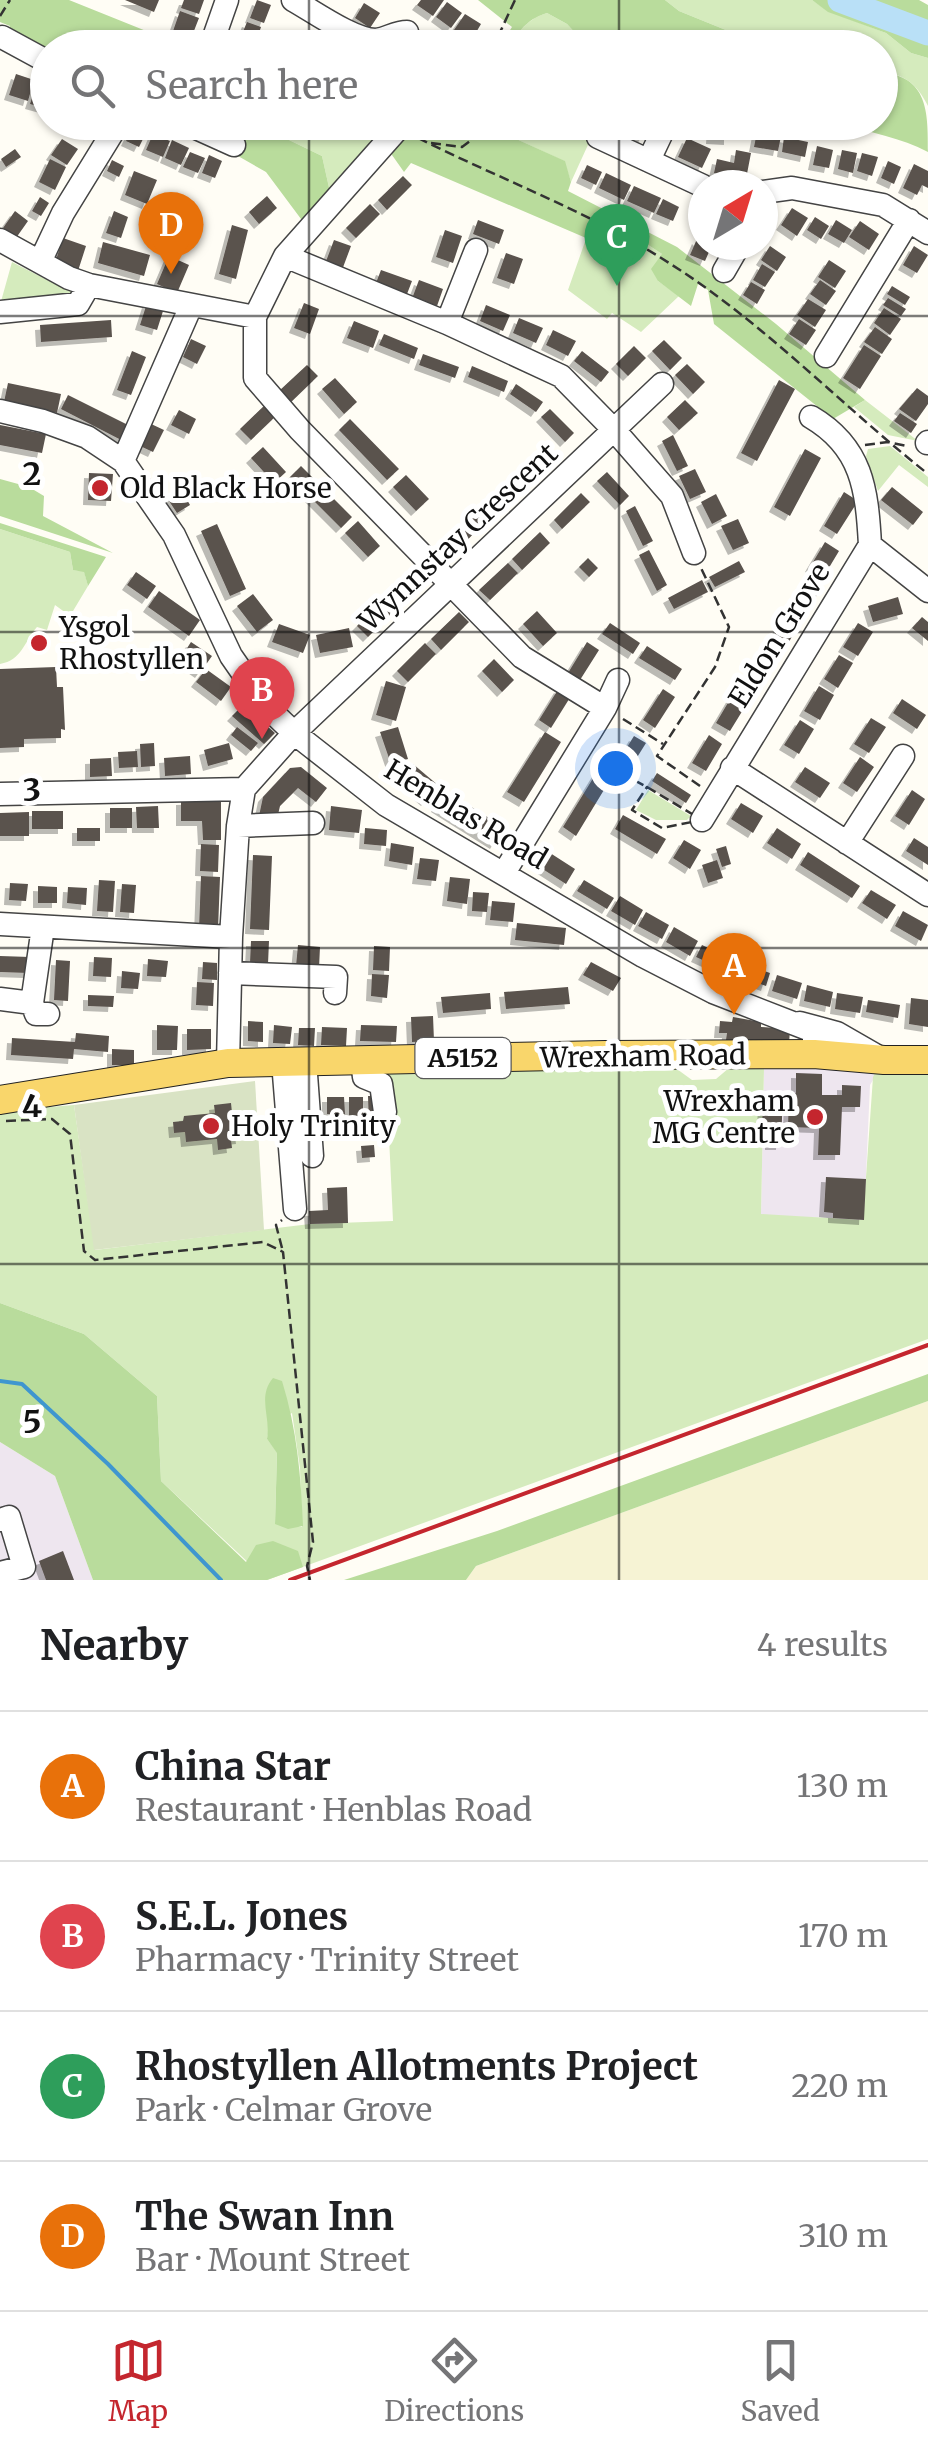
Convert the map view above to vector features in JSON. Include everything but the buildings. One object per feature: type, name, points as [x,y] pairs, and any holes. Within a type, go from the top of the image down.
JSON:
[{"type":"main road","name":"Wrexham Road","points":[[0,1100],[228,1064],[294,1061],[814,1054],[928,1060]]},
{"type":"street","points":[[216,30],[227,0]]},
{"type":"street","points":[[293,0],[348,30]]},
{"type":"street","points":[[1,26],[30,48]]},
{"type":"street","points":[[40,262],[62,212],[107,140]]},
{"type":"street","points":[[223,140],[234,145]]},
{"type":"street","points":[[388,140],[285,256],[255,318],[255,378],[299,430],[522,657],[605,708]]},
{"type":"street","points":[[605,140],[688,179]]},
{"type":"street","points":[[649,160],[659,140]]},
{"type":"street","points":[[778,188],[827,193],[883,205],[918,226],[834,328],[826,356]]},
{"type":"street","points":[[0,240],[89,285],[255,318]]},
{"type":"street","points":[[447,323],[476,250]]},
{"type":"street","points":[[285,256],[447,323],[561,376],[672,496],[694,553]]},
{"type":"street","points":[[724,271],[730,260]]},
{"type":"street","points":[[0,312],[78,304],[89,285]]},
{"type":"street","points":[[0,411],[87,437],[123,461],[191,306]]},
{"type":"street","name":"Wynnstay Crescent","points":[[244,788],[294,733],[662,384]]},
{"type":"street","points":[[811,417],[832,430],[849,448],[868,496],[870,544],[928,591]]},
{"type":"street","name":"Henblas Road","points":[[123,461],[174,535],[231,656],[265,705],[294,733],[386,805],[643,956],[713,992],[837,1034],[884,1060]]},
{"type":"street","name":"Eldon Grove","points":[[702,820],[870,544]]},
{"type":"street","points":[[504,873],[605,708],[618,680]]},
{"type":"street","points":[[847,842],[903,756]]},
{"type":"street","points":[[732,768],[928,895]]},
{"type":"street","points":[[0,794],[244,788],[238,826],[228,1064]]},
{"type":"street","points":[[238,826],[313,823]]},
{"type":"street","points":[[0,924],[232,937]]},
{"type":"street","points":[[0,998],[40,1008],[43,927]]},
{"type":"street","points":[[230,973],[336,977]]},
{"type":"street","points":[[796,1022],[814,1034],[814,1054]]},
{"type":"street","points":[[294,1061],[312,1156]]},
{"type":"street","points":[[294,1061],[295,1209]]},
{"type":"street","points":[[362,1061],[364,1077],[381,1084],[385,1112]]},
{"type":"street","points":[[0,1520],[9,1517],[24,1567],[0,1573]]},
{"type":"path","points":[[1,26],[10,0]]},
{"type":"path","points":[[502,30],[515,0]]},
{"type":"path","points":[[424,140],[562,204],[672,265],[770,338],[928,474]]},
{"type":"path","points":[[428,143],[462,147],[472,140]]},
{"type":"path","points":[[849,448],[888,442],[908,446],[928,443]]},
{"type":"path","points":[[694,553],[729,627],[715,667],[656,756],[716,796]]},
{"type":"path","points":[[605,708],[664,744]]},
{"type":"path","points":[[577,750],[702,820]]},
{"type":"path","points":[[647,787],[632,810],[662,828],[702,820]]},
{"type":"path","points":[[0,1122],[52,1119],[70,1134],[84,1251],[95,1260],[263,1242],[282,1252]]},
{"type":"path","points":[[295,1209],[276,1225],[313,1542],[307,1566],[310,1580]]},
{"type":"shaded area","name":"Wrexham MG Centre","points":[[764,1068],[879,1070],[870,1085],[864,1220],[761,1215]]},
{"type":"shaded area","points":[[928,1401],[928,1580],[466,1580],[476,1566]]},
{"type":"shaded area","points":[[0,1442],[55,1476],[93,1580],[0,1580]]},
{"type":"green space","points":[[0,0],[69,0],[144,30],[30,30],[30,47],[6,34],[10,26],[0,22]]},
{"type":"green space","points":[[478,0],[665,0],[679,11],[726,30],[572,30],[547,13],[521,30],[510,30],[512,27]]},
{"type":"green space","points":[[665,0],[812,0],[828,11],[878,30],[726,30],[679,11]]},
{"type":"green space","points":[[812,0],[919,0],[928,5],[928,58],[911,53],[898,43],[898,30],[878,30],[828,12]]},
{"type":"green space","points":[[547,13],[572,30],[520,30]]},
{"type":"green space","points":[[898,43],[911,53],[928,58],[928,106],[909,82],[898,76]]},
{"type":"green space","points":[[898,76],[917,89],[926,110],[928,152],[897,140]]},
{"type":"green space","points":[[225,140],[289,140],[322,156],[330,192],[304,223],[266,172],[238,156],[240,147]]},
{"type":"green space","points":[[289,140],[379,140],[330,192],[322,156]]},
{"type":"green space","points":[[393,140],[519,140],[565,161],[571,182],[568,191],[677,247],[688,260],[694,260],[776,324],[865,400],[833,419],[714,324],[708,290],[698,284],[691,306],[658,281],[651,269],[662,254],[636,237],[614,250],[411,163],[404,172],[392,155]]},
{"type":"green space","points":[[518,140],[590,140],[571,182],[564,161]]},
{"type":"green space","points":[[587,236],[614,250],[636,237],[662,254],[658,281],[679,296],[641,332],[612,313],[607,319],[568,290]]},
{"type":"green space","points":[[12,262],[71,288],[75,294],[0,305]]},
{"type":"green space","points":[[865,400],[918,441],[888,435],[854,407]]},
{"type":"green space","points":[[890,446],[928,477],[928,487],[899,465],[878,491],[866,456],[868,449]]},
{"type":"green space","points":[[0,479],[44,496],[43,516],[113,553],[0,516]]},
{"type":"green space","points":[[0,523],[106,557],[88,586],[84,572],[73,570],[70,552],[0,529]]},
{"type":"green space","points":[[0,529],[70,552],[73,570],[84,571],[88,586],[70,616],[55,605],[47,630],[37,627],[18,654],[0,664]]},
{"type":"green space","points":[[648,790],[691,816],[687,820],[656,820],[636,810]]},
{"type":"green space","points":[[670,1064],[692,1080],[716,1079],[729,1068],[764,1068],[761,1214],[863,1220],[873,1077],[875,1073],[928,1071],[928,1339],[267,1580],[161,1481],[157,1396],[84,1334],[0,1303],[0,1111],[74,1105],[95,1250],[310,1224],[393,1221],[386,1074]],"holes":[[[292,1413],[300,1468],[302,1527],[275,1523],[277,1452],[267,1439],[270,1424]]]},
{"type":"green space","points":[[255,1081],[264,1230],[94,1250],[74,1105]]},
{"type":"green space","points":[[0,1303],[84,1334],[157,1396],[161,1481],[246,1562],[256,1545],[273,1541],[298,1551],[303,1567],[267,1580],[93,1580],[55,1476],[0,1442]]},
{"type":"green space","points":[[928,1374],[928,1401],[476,1566],[466,1580],[344,1580],[497,1531]]},
{"type":"green space","points":[[273,1378],[282,1381],[299,1471],[303,1526],[288,1529],[275,1524],[277,1453],[267,1439],[265,1400]]},
{"type":"waterway","points":[[840,0],[928,33]]},
{"type":"waterway","points":[[0,1381],[22,1384],[108,1464],[221,1580]]},
{"type":"railway","points":[[290,1580],[928,1345]]},
{"type":"place","name":"The Swan Inn","points":[[171,274]]},
{"type":"place","name":"Rhostyllen Allotments Project","points":[[617,286]]},
{"type":"place","name":"Old Black Horse","points":[[100,488]]},
{"type":"place","name":"Ysgol Rhostyllen","points":[[39,643]]},
{"type":"place","name":"S.E.L. Jones","points":[[262,739]]},
{"type":"place","name":"China Star","points":[[734,1015]]},
{"type":"place","name":"Wrexham MG Centre","points":[[815,1117]]},
{"type":"place","name":"Holy Trinity","points":[[211,1126]]}]
